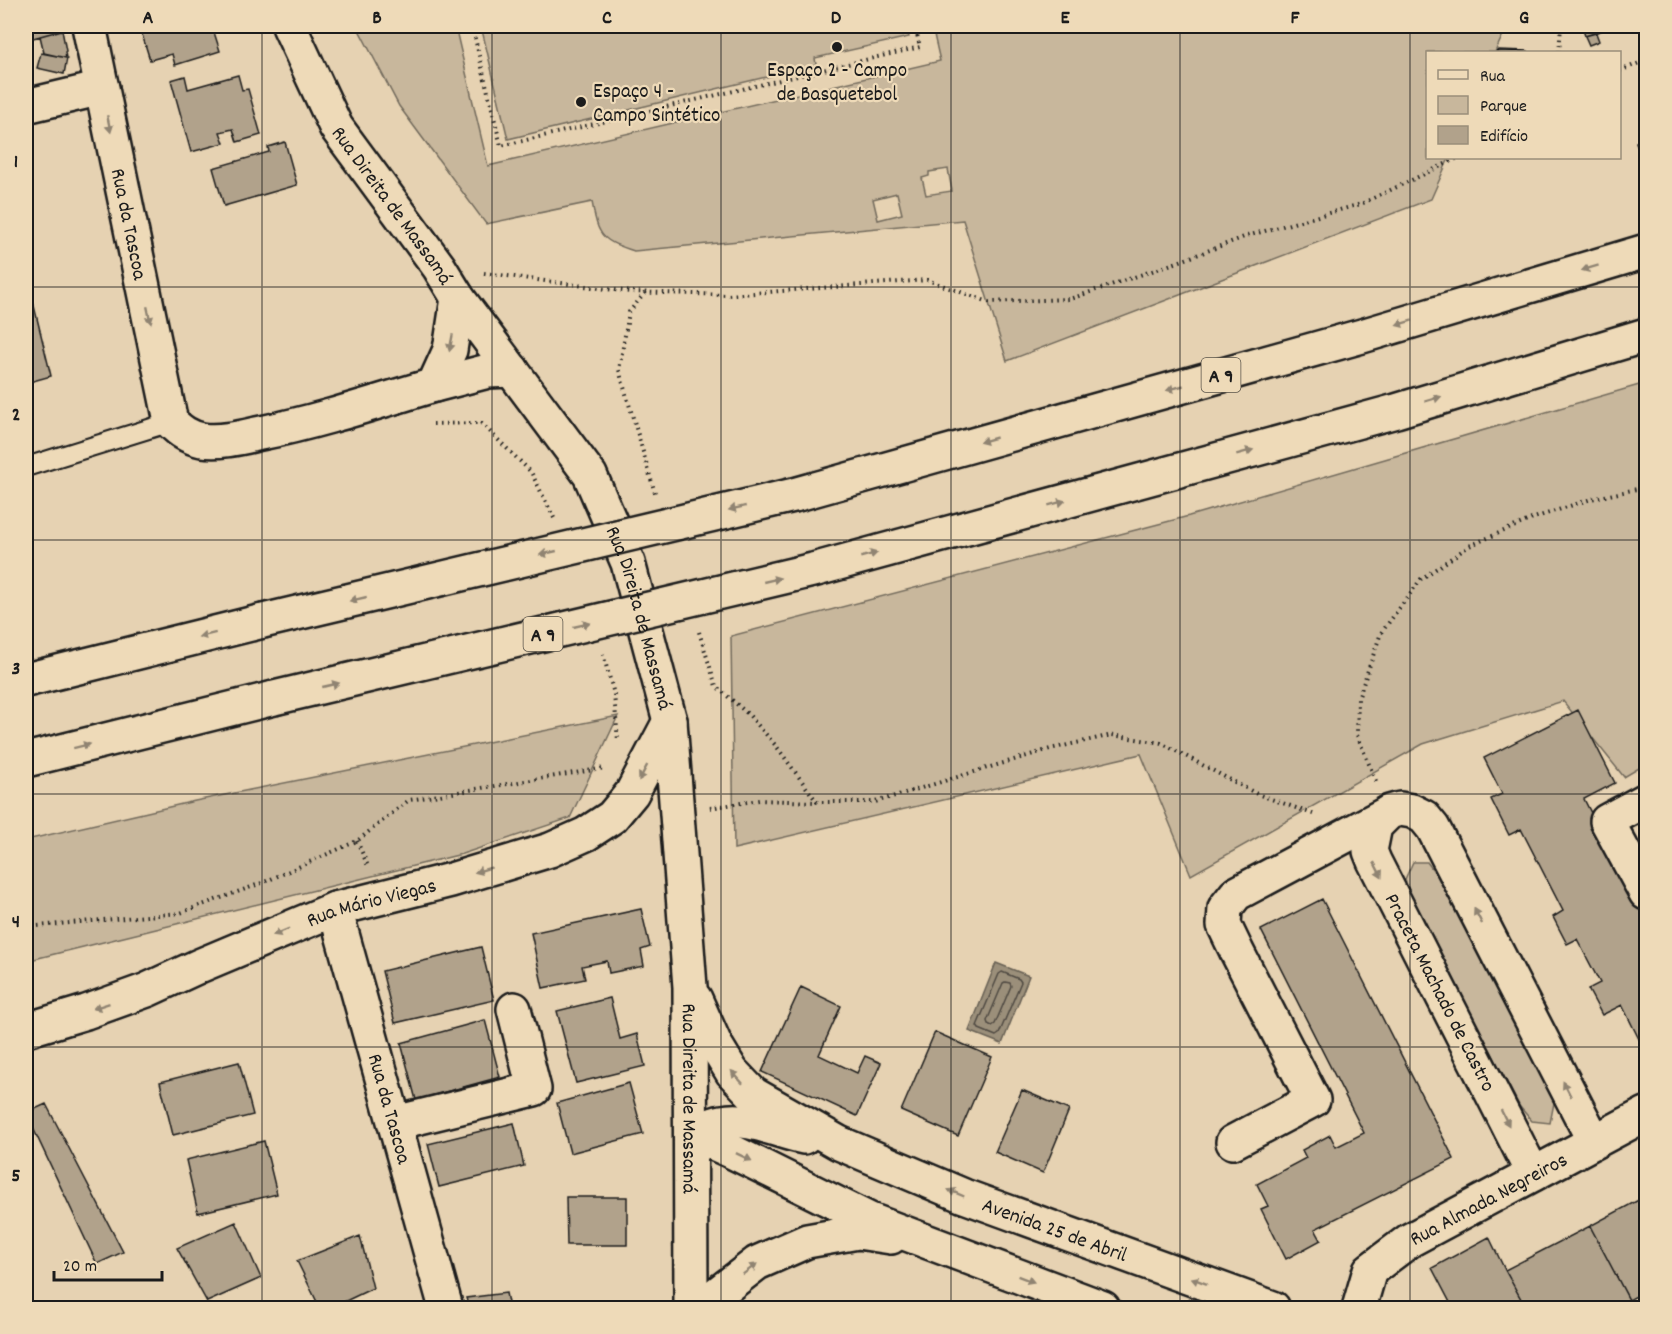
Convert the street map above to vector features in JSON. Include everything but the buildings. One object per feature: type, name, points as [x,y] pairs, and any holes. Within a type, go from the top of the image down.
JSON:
[{"type":"main road","name":"Rua da Tascoa","points":[[89,26],[171,422]]},
{"type":"main road","name":"Rua Direita de Massamá","points":[[289,26],[336,127],[439,267],[458,298],[590,474],[628,562],[670,721],[690,987],[691,1308]]},
{"type":"main road","points":[[26,106],[102,88]]},
{"type":"main road","name":"A 9","points":[[26,680],[263,621],[794,495],[1362,336],[1647,251]]},
{"type":"main road","points":[[434,385],[450,350],[458,298]]},
{"type":"main road","name":"A 9","points":[[26,760],[274,698],[813,570],[1396,411],[1647,335]]},
{"type":"main road","points":[[171,422],[183,434],[203,440],[232,439],[320,419],[488,371],[512,370]]},
{"type":"main road","name":"Rua Mário Viegas","points":[[26,1030],[147,990],[335,909],[462,877],[550,850],[586,834],[612,817],[632,793],[670,721]]},
{"type":"main road","points":[[1647,800],[1607,821],[1647,893]]},
{"type":"main road","points":[[1233,1142],[1313,1100],[1224,925],[1225,909],[1236,894],[1389,812],[1400,809],[1412,811],[1424,817],[1433,828],[1594,1141]]},
{"type":"main road","name":"Praceta Machado de Castro","points":[[1389,812],[1375,826],[1370,851],[1533,1174]]},
{"type":"main road","name":"Rua da Tascoa","points":[[335,909],[446,1308]]},
{"type":"main road","name":"Avenida 25 de Abril","points":[[690,987],[715,1044],[732,1072],[753,1094],[839,1143],[964,1196],[1274,1308]]},
{"type":"main road","points":[[395,1123],[534,1089],[514,1009]]},
{"type":"main road","name":"Rua Almada Negreiros","points":[[1359,1308],[1370,1270],[1410,1240],[1647,1114]]},
{"type":"main road","name":"Avenida 25 de Abril","points":[[691,1133],[722,1122],[743,1121],[790,1135],[839,1143]]},
{"type":"main road","points":[[691,1133],[870,1220],[1102,1308]]},
{"type":"main road","points":[[708,1308],[717,1294],[757,1263],[807,1241],[858,1232],[898,1238],[971,1258]]},
{"type":"lane","points":[[26,467],[171,422]]},
{"type":"path","points":[[472,26],[501,146],[920,47],[915,26]]},
{"type":"path","points":[[1559,51],[1561,26]]},
{"type":"path","points":[[1621,71],[1644,61]]},
{"type":"path","points":[[439,267],[645,293],[728,295],[927,280],[989,302],[1070,299],[1247,236],[1361,204],[1456,159]]},
{"type":"path","points":[[645,293],[629,312],[619,370],[656,497]]},
{"type":"path","points":[[1389,812],[1357,735],[1358,699],[1381,633],[1421,579],[1468,546],[1534,518],[1591,499],[1647,487]]},
{"type":"path","points":[[698,630],[716,686],[749,715],[777,747],[817,802]]},
{"type":"path","points":[[677,812],[759,800],[875,802],[1050,749],[1112,735],[1161,743],[1257,794],[1355,830]]},
{"type":"path","points":[[26,927],[180,913],[262,883],[357,841],[409,800],[608,768]]},
{"type":"path","points":[[357,841],[370,871]]},
{"type":"green space","points":[[357,26],[455,26],[488,166],[940,61],[932,26],[1507,26],[1495,51],[1426,51],[1426,159],[1449,159],[1431,199],[1007,361],[963,220],[634,251],[606,239],[597,224],[592,202],[486,224],[399,106]],"holes":[[[948,169],[952,191],[926,195],[922,178],[929,176],[929,172]],[[897,193],[902,214],[878,220],[873,199]]]},
{"type":"green space","name":"Espaço 4 - Campo Sintético","points":[[481,26],[906,26],[909,37],[815,58],[816,65],[508,139]]},
{"type":"green space","points":[[1646,383],[1646,764],[1624,777],[1563,701],[1423,744],[1191,875],[1141,754],[734,849],[731,636],[1189,516]]},
{"type":"green space","points":[[618,716],[570,818],[462,854],[26,961],[26,840],[195,801]]},
{"type":"green space","points":[[1413,862],[1427,862],[1442,882],[1550,1088],[1554,1103],[1550,1123],[1532,1121],[1520,1107],[1411,899],[1405,879]]},
{"type":"water","points":[[996,963],[1029,976],[1002,1044],[969,1031]]},
{"type":"place","name":"Espaço 2 - Campo de Basquetebol","points":[[837,47]]},
{"type":"place","name":"Espaço 4 - Campo Sintético","points":[[581,102]]}]
